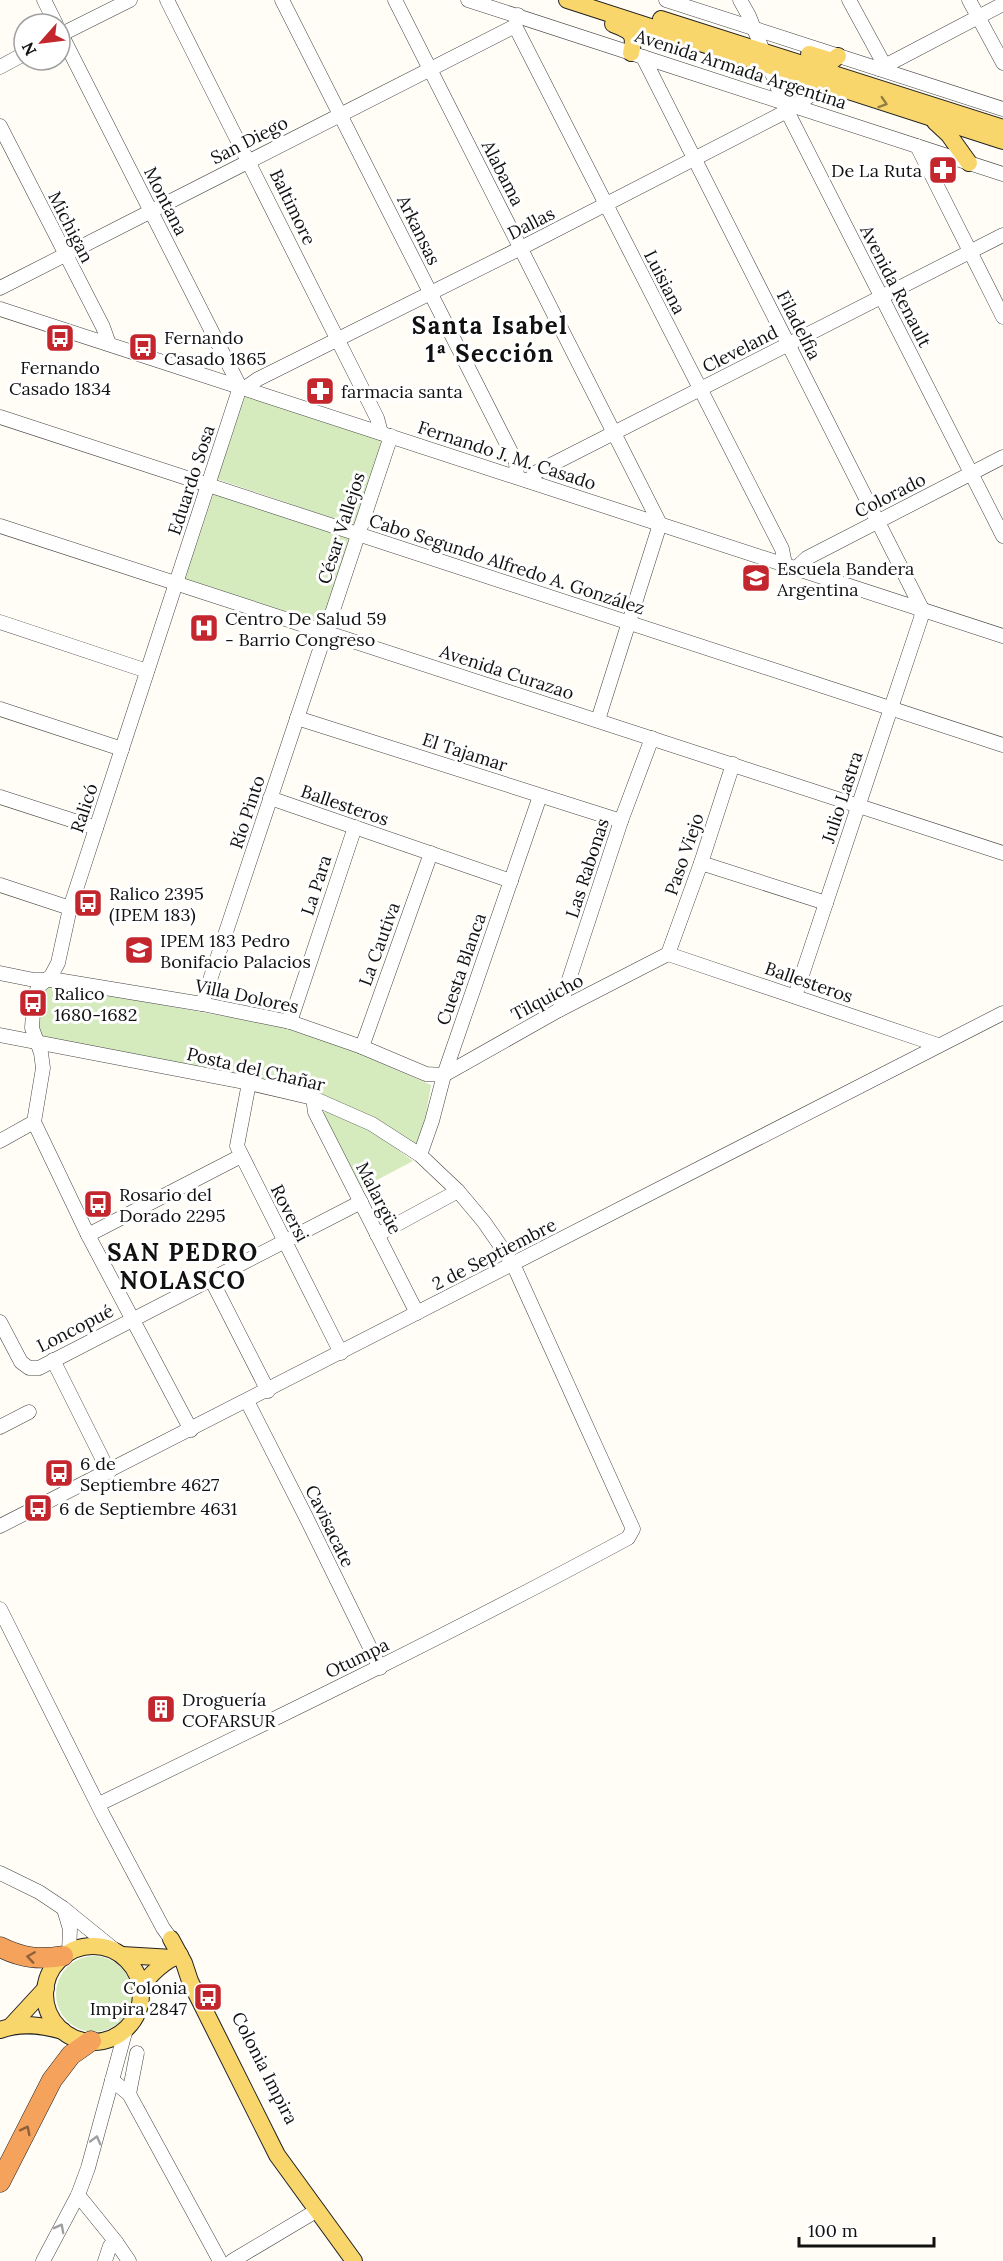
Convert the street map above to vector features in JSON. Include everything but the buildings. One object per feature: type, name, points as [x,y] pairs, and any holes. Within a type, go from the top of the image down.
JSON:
[{"type":"highway","points":[[0,1947],[28,1958],[39,1959],[66,1954]]},
{"type":"highway","points":[[0,2182],[52,2080],[71,2055],[91,2042]]},
{"type":"main road","name":"Avenida Armada Argentina","points":[[600,0],[768,57],[831,87],[1003,141]]},
{"type":"main road","name":"Avenida Armada Argentina","points":[[570,1],[768,57],[1003,128]]},
{"type":"main road","points":[[570,1],[582,11],[630,32],[637,55]]},
{"type":"main road","points":[[768,57],[788,50],[832,61],[838,56]]},
{"type":"main road","points":[[929,118],[949,135],[969,163]]},
{"type":"main road","name":"Colonia Impira","points":[[171,1939],[179,1959],[197,1978],[212,2005],[304,2194],[354,2261]]},
{"type":"main road","points":[[63,2031],[48,2010],[46,1988],[50,1974],[66,1954],[92,1946],[119,1953],[179,1959]]},
{"type":"main road","points":[[5,2029],[38,2025],[63,2031],[91,2042],[112,2038],[126,2029],[139,2009],[141,1988],[137,1973],[119,1953]]},
{"type":"main road","points":[[141,1988],[152,1974],[179,1959]]},
{"type":"main road","points":[[5,2029],[46,1988]]},
{"type":"street","points":[[72,25],[130,0]]},
{"type":"street","name":"Baltimore","points":[[167,0],[386,434]]},
{"type":"street","name":"Arkansas","points":[[282,0],[341,113],[523,479]]},
{"type":"street","name":"Alabama","points":[[395,0],[660,524]]},
{"type":"street","name":"Avenida Armada Argentina","points":[[468,0],[516,21],[637,55],[788,107],[1003,174]]},
{"type":"street","points":[[666,0],[1003,109]]},
{"type":"street","name":"Avenida Renault","points":[[740,0],[768,57],[788,107],[881,297],[1003,536]]},
{"type":"street","points":[[849,0],[882,68]]},
{"type":"street","points":[[969,0],[1003,63]]},
{"type":"street","points":[[882,68],[1003,4]]},
{"type":"street","name":"San Diego","points":[[0,288],[429,69],[516,21]]},
{"type":"street","name":"Luisiana","points":[[516,21],[606,205],[790,566]]},
{"type":"street","name":"Filadelfia","points":[[637,55],[694,159],[922,609]]},
{"type":"street","name":"Montana","points":[[72,56],[242,388]]},
{"type":"street","name":"Dallas","points":[[242,388],[606,205],[814,93],[831,87]]},
{"type":"street","name":"Michigan","points":[[0,126],[103,327],[109,344]]},
{"type":"street","points":[[917,146],[1003,317]]},
{"type":"street","name":"Cleveland","points":[[523,479],[1003,234]]},
{"type":"street","name":"Fernando J. M. Casado","points":[[0,309],[1003,636]]},
{"type":"street","name":"Eduardo Sosa","points":[[176,583],[242,388]]},
{"type":"street","name":"Cabo Segundo Alfredo A. González","points":[[0,417],[1003,744]]},
{"type":"street","name":"César Vallejos","points":[[326,632],[358,534],[386,434]]},
{"type":"street","name":"Colorado","points":[[790,566],[1003,457]]},
{"type":"street","points":[[598,720],[631,623],[660,524]]},
{"type":"street","name":"Avenida Curazao","points":[[0,526],[1003,853]]},
{"type":"street","name":"Ralicó","points":[[34,1122],[43,1068],[41,1053],[32,1028],[34,997],[39,986],[58,963],[70,908],[176,583]]},
{"type":"street","name":"Julio Lastra","points":[[795,996],[922,609]]},
{"type":"street","points":[[0,622],[147,671]]},
{"type":"street","name":"Río Pinto","points":[[202,1004],[326,632]]},
{"type":"street","points":[[0,709],[122,749]]},
{"type":"street","name":"El Tajamar","points":[[297,718],[621,821]]},
{"type":"street","name":"Las Rabonas","points":[[559,1010],[621,821],[652,738]]},
{"type":"street","name":"Paso Viejo","points":[[668,954],[733,764]]},
{"type":"street","name":"Cuesta Blanca","points":[[420,1155],[444,1075],[540,795]]},
{"type":"street","points":[[0,797],[96,828]]},
{"type":"street","name":"Ballesteros","points":[[270,798],[511,881]]},
{"type":"street","name":"La Para","points":[[290,1022],[355,827]]},
{"type":"street","name":"La Cautiva","points":[[362,1047],[430,853]]},
{"type":"street","points":[[701,863],[826,903]]},
{"type":"street","points":[[0,885],[70,908]]},
{"type":"street","name":"Ballesteros","points":[[668,954],[938,1045]]},
{"type":"street","name":"Tilquicho","points":[[444,1075],[559,1010],[668,954]]},
{"type":"street","name":"Villa Dolores","points":[[0,973],[202,1004],[290,1022],[362,1047],[426,1074],[444,1075]]},
{"type":"street","name":"2 de Septiembre","points":[[0,1526],[192,1430],[1003,1013]]},
{"type":"street","name":"Posta del Chañar","points":[[0,1035],[249,1083],[313,1098],[372,1124],[420,1155],[458,1191],[484,1222],[513,1264],[632,1523],[632,1534],[628,1538]]},
{"type":"street","name":"Roversi","points":[[249,1083],[237,1146],[341,1353]]},
{"type":"street","name":"Malargüe","points":[[313,1098],[315,1112],[417,1313]]},
{"type":"street","points":[[0,1141],[34,1122],[88,1235],[192,1430]]},
{"type":"street","points":[[88,1235],[241,1156]]},
{"type":"street","points":[[378,1235],[458,1191]]},
{"type":"street","name":"Loncopué","points":[[1,1327],[21,1362],[29,1368],[39,1368],[361,1202]]},
{"type":"street","points":[[211,1279],[268,1391]]},
{"type":"street","points":[[52,1360],[109,1472]]},
{"type":"street","name":"Cavisacate","points":[[247,1401],[380,1668]]},
{"type":"street","points":[[0,1427],[29,1412]]},
{"type":"street","name":"Otumpa","points":[[99,1804],[380,1668],[518,1598],[628,1538]]},
{"type":"street","name":"Colonia Impira","points":[[0,1609],[163,1928],[171,1939]]},
{"type":"street","points":[[0,1873],[39,1892],[63,1908],[119,1953]]},
{"type":"street","points":[[63,1908],[70,1929],[66,1954]]},
{"type":"street","points":[[43,2261],[78,2195],[88,2168],[126,2029]]},
{"type":"street","points":[[129,2094],[137,2053]]},
{"type":"street","points":[[112,2080],[129,2094],[220,2261]]},
{"type":"street","points":[[78,2195],[117,2241],[129,2261]]},
{"type":"street","points":[[232,2261],[316,2211]]},
{"type":"street","points":[[105,2261],[110,2246],[117,2241]]},
{"type":"green space","points":[[246,392],[385,439],[355,526],[217,479]]},
{"type":"green space","points":[[214,492],[351,538],[322,628],[184,582]]},
{"type":"green space","points":[[52,985],[278,1026],[349,1049],[431,1085],[425,1120],[416,1146],[373,1119],[36,1039],[40,995]]},
{"type":"green space","points":[[327,1109],[369,1129],[413,1161],[358,1190],[322,1115]]},
{"type":"green space","points":[[94,1956],[109,1959],[121,1967],[129,1979],[132,1994],[129,2009],[121,2021],[109,2029],[94,2032],[79,2029],[67,2021],[59,2009],[56,1994],[59,1979],[67,1967],[79,1959]]},
{"type":"place","name":"De La Ruta","points":[[943,170]]},
{"type":"place","name":"Fernando Casado 1834","points":[[60,338]]},
{"type":"place","name":"Fernando Casado 1865","points":[[143,347]]},
{"type":"place","name":"farmacia santa","points":[[320,391]]},
{"type":"place","name":"Escuela Bandera Argentina","points":[[756,578]]},
{"type":"place","name":"Centro De Salud 59 - Barrio Congreso","points":[[204,628]]},
{"type":"place","name":"Ralico 2395 (IPEM 183)","points":[[88,903]]},
{"type":"place","name":"IPEM 183 Pedro Bonifacio Palacios","points":[[139,950]]},
{"type":"place","name":"Ralico 1680-1682","points":[[33,1003]]},
{"type":"place","name":"Rosario del Dorado 2295","points":[[98,1204]]},
{"type":"place","name":"6 de Septiembre 4627","points":[[59,1473]]},
{"type":"place","name":"6 de Septiembre 4631","points":[[38,1508]]},
{"type":"place","name":"Droguería COFARSUR","points":[[161,1709]]},
{"type":"place","name":"Colonia Impira 2847","points":[[208,1997]]},
{"type":"district","name":"Santa Isabel 1ª Sección","points":[[490,339]]},
{"type":"district","name":"SAN PEDRO NOLASCO","points":[[183,1266]]}]
